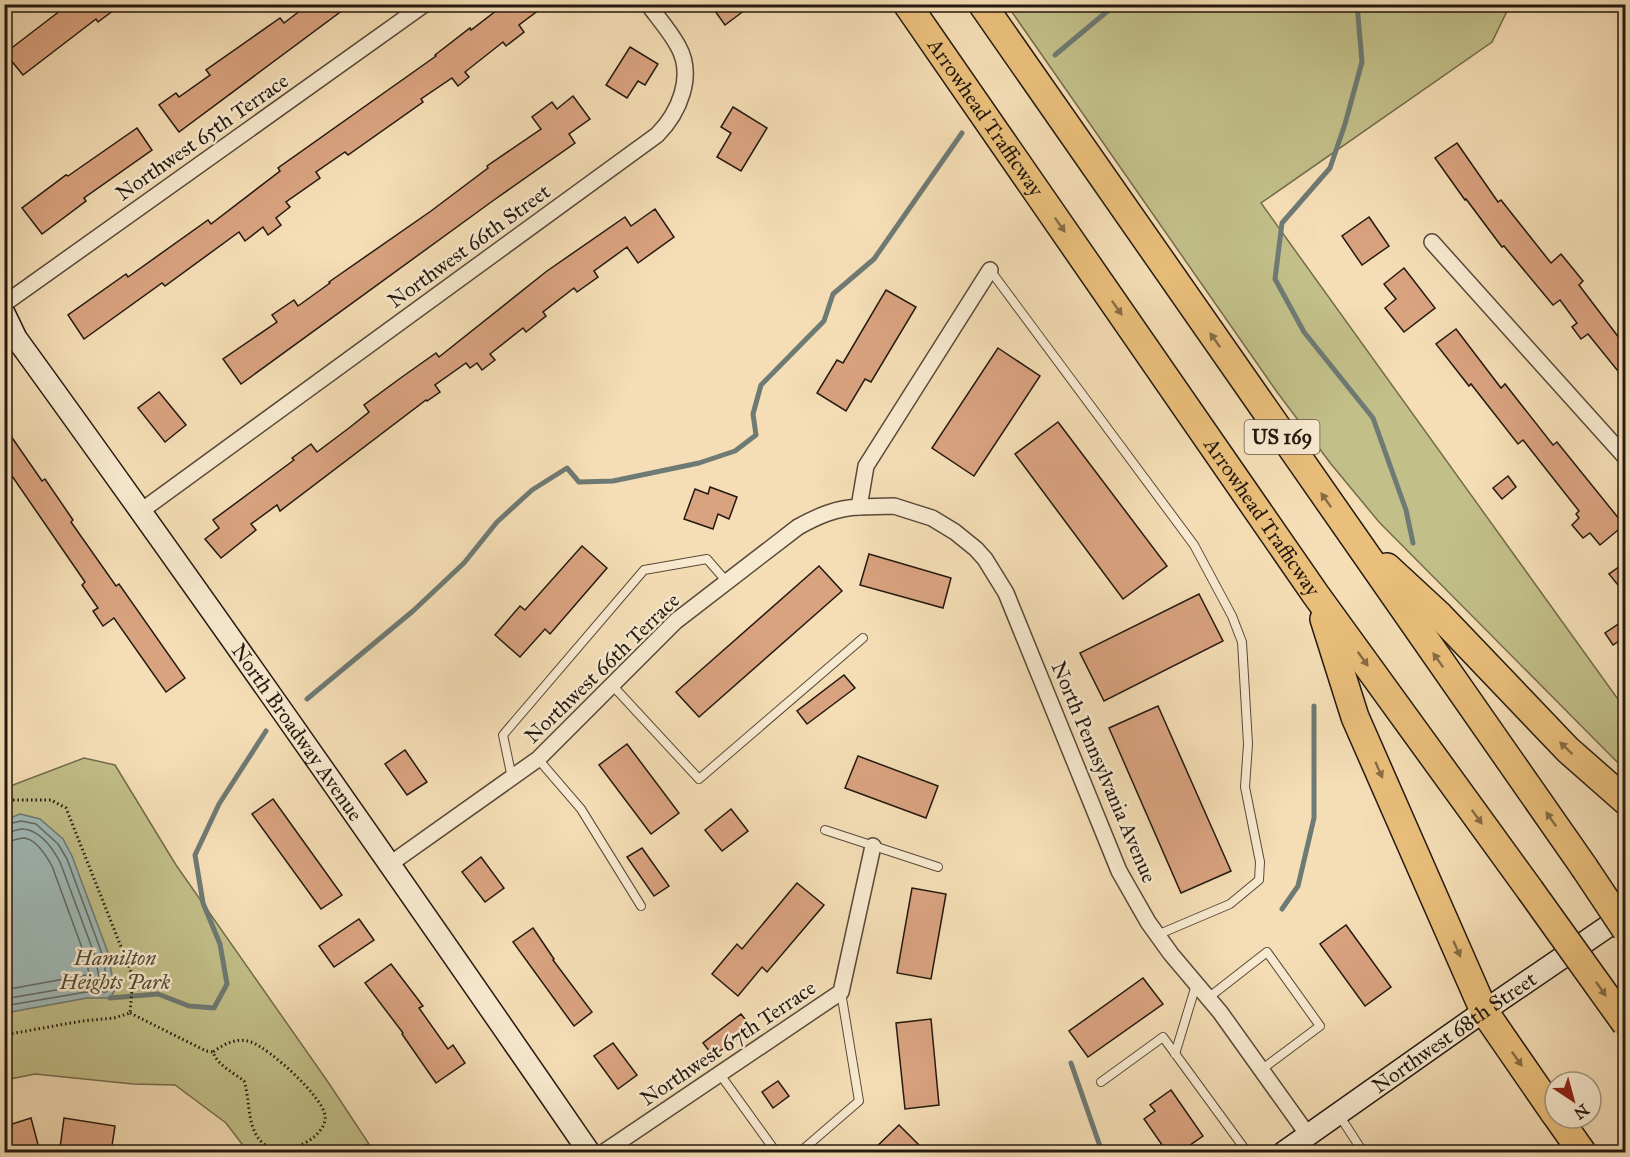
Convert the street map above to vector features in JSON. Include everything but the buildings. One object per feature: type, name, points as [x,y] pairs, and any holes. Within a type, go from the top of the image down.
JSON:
[{"type":"highway","name":"Arrowhead Trafficway","points":[[907,4],[1316,595],[1626,1024]]},
{"type":"highway","name":"US 169","points":[[982,4],[1626,930]]},
{"type":"highway","points":[[1345,527],[1440,616],[1568,750],[1626,801]]},
{"type":"highway","points":[[1316,595],[1356,717],[1484,1011],[1543,1097]]},
{"type":"highway","points":[[1566,1130],[1582,1152]]},
{"type":"street","name":"Northwest 65th Terrace","points":[[4,304],[425,4]]},
{"type":"street","name":"Northwest 66th Street","points":[[141,511],[657,135],[673,117],[681,100],[684,70],[679,47],[648,4]]},
{"type":"street","points":[[1432,243],[1626,458]]},
{"type":"street","points":[[859,507],[866,466],[990,270]]},
{"type":"street","name":"North Broadway Avenue","points":[[4,313],[16,338],[390,864],[589,1152]]},
{"type":"street","name":"North Pennsylvania Avenue","points":[[859,507],[894,506],[932,518],[955,532],[985,559],[1006,593],[1119,871],[1157,935],[1208,998],[1308,1135]]},
{"type":"street","name":"Northwest 66th Terrace","points":[[390,864],[538,759],[676,621],[798,527],[819,515],[843,508],[859,507]]},
{"type":"street","name":"Northwest 67th Terrace","points":[[604,1152],[841,992],[873,846]]},
{"type":"street","name":"Northwest 68th Street","points":[[1284,1152],[1626,914]]},
{"type":"lane","points":[[990,270],[1194,545],[1232,616],[1242,642],[1248,744],[1245,788],[1260,862],[1259,880],[1230,904],[1157,935]]},
{"type":"lane","points":[[512,778],[503,735],[645,570],[707,559],[727,582]]},
{"type":"lane","points":[[611,684],[699,779],[862,638]]},
{"type":"lane","points":[[538,759],[581,809],[641,906]]},
{"type":"lane","points":[[825,830],[938,867]]},
{"type":"lane","points":[[1208,998],[1267,951],[1320,1026],[1261,1070]]},
{"type":"lane","points":[[1175,1054],[1196,985]]},
{"type":"lane","points":[[800,1152],[859,1101],[841,992]]},
{"type":"lane","points":[[1101,1082],[1163,1037],[1247,1152]]},
{"type":"lane","points":[[719,1073],[776,1152]]},
{"type":"lane","points":[[1338,1114],[1363,1152]]},
{"type":"path","points":[[4,800],[51,800],[66,808],[133,977],[130,1013]]},
{"type":"path","points":[[4,1035],[114,1018],[130,1013],[206,1051],[213,1052],[232,1042],[250,1041],[291,1071],[312,1092],[325,1116],[318,1134],[293,1148],[279,1151],[269,1148],[259,1139],[253,1128],[244,1081],[225,1068],[213,1052]]},
{"type":"green space","points":[[1007,5],[1510,5],[1492,42],[1261,203],[1625,709],[1625,770],[1379,522],[1331,464],[1277,392]]},
{"type":"green space","name":"Hamilton Heights Park","points":[[84,758],[115,765],[176,865],[369,1144],[341,1152],[248,1152],[226,1123],[175,1085],[133,1084],[35,1074],[5,1080],[5,788]]},
{"type":"water","points":[[20,814],[40,819],[63,839],[72,856],[107,950],[115,990],[110,998],[87,998],[5,1013],[5,820]]},
{"type":"waterway","points":[[1055,55],[1116,4]]},
{"type":"waterway","points":[[1357,4],[1362,62],[1345,124],[1330,168],[1282,223],[1275,279],[1304,332],[1373,418],[1406,510],[1413,543]]},
{"type":"waterway","points":[[307,699],[413,611],[464,563],[497,522],[532,490],[567,468],[579,482],[613,481],[699,463],[735,451],[756,435],[753,414],[761,385],[824,321],[833,294],[874,259],[962,133]]},
{"type":"waterway","points":[[1282,909],[1298,886],[1314,818],[1314,706]]},
{"type":"waterway","points":[[110,998],[158,994],[189,1006],[214,1008],[227,984],[220,944],[203,903],[195,855],[219,804],[266,731]]},
{"type":"waterway","points":[[1071,1063],[1102,1152]]}]
